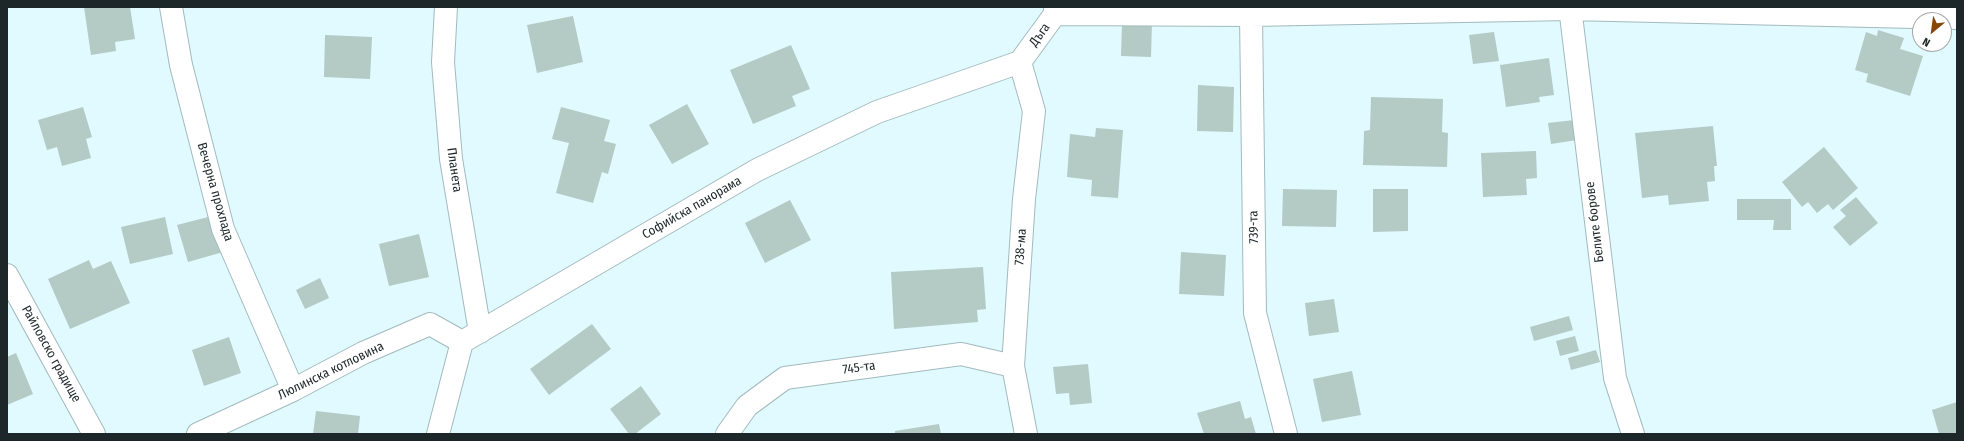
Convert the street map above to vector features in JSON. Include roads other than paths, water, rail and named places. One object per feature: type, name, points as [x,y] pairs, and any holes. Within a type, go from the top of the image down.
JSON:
[{"type":"street","name":"Вечерна прохлада","points":[[171,7],[181,65],[223,229],[293,390]]},
{"type":"street","name":"Планета","points":[[446,7],[443,62],[451,159],[471,337]]},
{"type":"street","points":[[1055,11],[1251,15],[1570,8],[1957,18]]},
{"type":"street","name":"Белите борове","points":[[1570,8],[1615,378],[1633,434]]},
{"type":"street","name":"Дъга","points":[[1020,62],[1055,11]]},
{"type":"street","name":"739-та","points":[[1251,15],[1254,313],[1286,434]]},
{"type":"street","name":"Софийска панорама","points":[[471,337],[757,170],[877,112],[1020,62]]},
{"type":"street","name":"738-ма","points":[[1020,62],[1034,111],[1024,199],[1013,366],[1026,434]]},
{"type":"street","name":"Райловско градище","points":[[7,275],[94,434]]},
{"type":"street","name":"Люлинска котловина","points":[[198,434],[293,390],[363,354],[430,324],[471,337]]},
{"type":"street","points":[[438,434],[471,337]]},
{"type":"street","name":"745-та","points":[[727,434],[746,406],[785,378],[961,354],[1013,366]]}]
